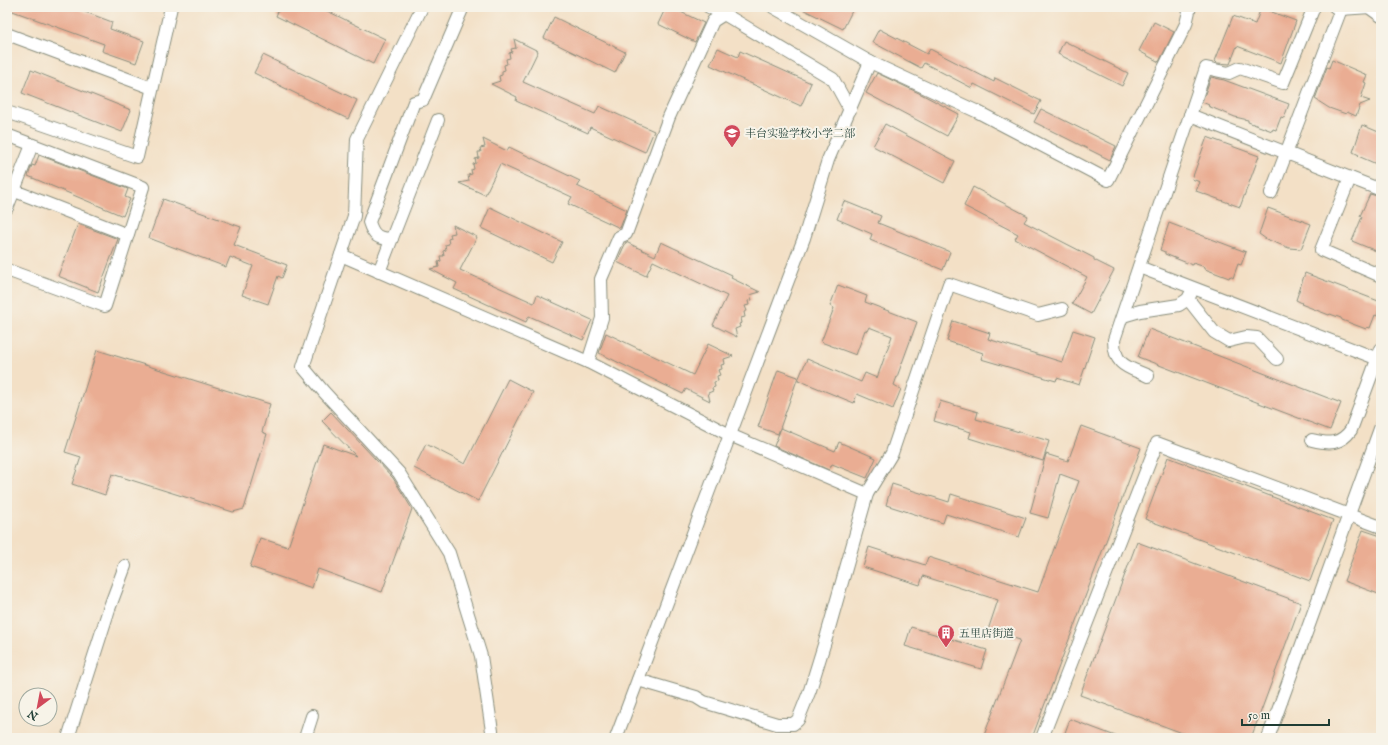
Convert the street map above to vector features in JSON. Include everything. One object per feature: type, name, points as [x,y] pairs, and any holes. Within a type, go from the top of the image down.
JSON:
[{"type":"street","points":[[7,112],[137,157],[171,7]]},
{"type":"street","points":[[422,7],[357,139],[354,216],[303,367],[324,392],[399,473],[449,554],[481,656],[493,738]]},
{"type":"street","points":[[392,238],[384,239],[376,236],[371,230],[369,222],[414,102],[423,100],[464,7]]},
{"type":"street","points":[[709,7],[724,14],[833,79],[850,110]]},
{"type":"street","points":[[773,7],[870,62],[978,112],[1108,180],[1186,24],[1190,7]]},
{"type":"street","points":[[1148,376],[1118,360],[1114,351],[1114,340],[1206,68],[1229,73],[1240,68],[1284,82],[1314,7]]},
{"type":"street","points":[[1271,193],[1338,8],[1370,7],[1381,16]]},
{"type":"street","points":[[588,362],[602,318],[601,279],[619,238],[626,234],[669,117],[713,21],[724,14]]},
{"type":"street","points":[[7,34],[152,88]]},
{"type":"street","points":[[616,738],[804,238],[828,160],[870,62]]},
{"type":"street","points":[[1190,116],[1381,190]]},
{"type":"street","points":[[379,272],[438,120]]},
{"type":"street","points":[[7,135],[143,187],[105,306],[7,270]]},
{"type":"street","points":[[7,208],[10,190],[32,145]]},
{"type":"street","points":[[1350,178],[1321,250],[1381,276]]},
{"type":"street","points":[[10,190],[128,235]]},
{"type":"street","points":[[341,255],[588,362],[730,435],[867,494]]},
{"type":"street","points":[[1139,267],[1191,294],[1379,354],[1351,430],[1342,440],[1326,443],[1312,440]]},
{"type":"street","points":[[638,680],[696,697],[704,702],[777,724],[793,724],[798,720],[812,683],[827,635],[867,494],[892,453],[949,284],[1038,315],[1062,309]]},
{"type":"street","points":[[1122,316],[1140,311],[1178,305],[1191,294]]},
{"type":"street","points":[[1191,294],[1214,332],[1229,341],[1246,337],[1258,338],[1277,359]]},
{"type":"street","points":[[1268,738],[1381,426]]},
{"type":"street","points":[[1042,738],[1157,443],[1381,527]]},
{"type":"street","points":[[68,738],[109,609],[125,566]]},
{"type":"street","points":[[305,738],[312,716]]},
{"type":"building","points":[[7,7],[72,7],[112,22],[110,29],[144,41],[136,63],[102,51],[104,44],[7,9]]},
{"type":"building","points":[[280,7],[319,7],[385,39],[373,64],[276,16]]},
{"type":"building","points":[[666,7],[670,7],[704,23],[695,42],[658,24]]},
{"type":"building","points":[[798,7],[854,7],[843,29]]},
{"type":"building","points":[[1261,8],[1296,21],[1281,63],[1237,46],[1230,64],[1217,63],[1215,61],[1233,16],[1255,24]]},
{"type":"building","points":[[554,17],[625,52],[615,73],[544,38]]},
{"type":"building","points":[[1154,22],[1174,32],[1159,62],[1139,51]]},
{"type":"building","points":[[879,29],[927,54],[930,49],[994,82],[995,78],[1041,101],[1034,114],[974,84],[972,88],[924,63],[921,68],[872,42]]},
{"type":"building","points":[[514,39],[538,51],[523,82],[595,114],[599,106],[654,131],[645,152],[590,127],[588,133],[516,101],[517,97],[491,84],[500,81],[499,76],[502,75],[502,71],[505,70],[504,65],[507,64],[506,59],[510,58],[509,53],[512,52],[511,49],[516,48]]},
{"type":"building","points":[[1064,41],[1128,73],[1122,86],[1058,54]]},
{"type":"building","points":[[718,48],[738,57],[740,51],[811,83],[801,106],[710,65]]},
{"type":"building","points":[[263,55],[357,100],[348,119],[254,73]]},
{"type":"building","points":[[1332,60],[1367,75],[1361,98],[1370,101],[1360,105],[1356,116],[1347,112],[1346,114],[1329,108],[1315,99],[1327,67],[1329,68]]},
{"type":"building","points":[[31,70],[131,110],[122,132],[22,93]]},
{"type":"building","points":[[877,73],[959,114],[947,136],[866,93]]},
{"type":"building","points":[[1211,77],[1224,80],[1289,104],[1284,118],[1281,117],[1276,130],[1273,129],[1272,131],[1248,122],[1248,120],[1235,117],[1202,102]]},
{"type":"building","points":[[1041,109],[1116,146],[1110,160],[1034,122]]},
{"type":"building","points":[[885,124],[955,161],[944,183],[873,146]]},
{"type":"building","points":[[1362,125],[1381,133],[1381,166],[1358,156],[1359,155],[1353,152]]},
{"type":"building","points":[[1207,137],[1259,156],[1240,207],[1196,191],[1200,182],[1192,179]]},
{"type":"building","points":[[483,139],[507,151],[509,147],[580,181],[577,186],[627,210],[620,228],[568,204],[572,197],[500,164],[485,195],[459,183],[469,181],[468,175],[472,174],[471,170],[474,169],[473,164],[476,163],[475,159],[479,158],[478,152],[481,152],[480,148],[485,147]]},
{"type":"building","points":[[39,155],[128,189],[125,197],[130,199],[123,216],[28,176],[32,165],[35,166]]},
{"type":"building","points":[[973,187],[1028,216],[1024,222],[1114,270],[1091,314],[1072,304],[1087,277],[1015,239],[1018,234],[964,206]]},
{"type":"building","points":[[1370,194],[1381,197],[1381,253],[1352,241],[1362,217],[1360,216]]},
{"type":"building","points":[[163,199],[241,227],[234,245],[287,265],[282,278],[278,276],[268,304],[242,295],[253,266],[230,257],[226,267],[149,238]]},
{"type":"building","points":[[844,201],[881,216],[878,223],[950,252],[943,270],[870,240],[872,234],[837,219]]},
{"type":"building","points":[[490,207],[562,242],[552,262],[481,228]]},
{"type":"building","points":[[1268,208],[1311,224],[1301,249],[1289,248],[1266,239],[1259,234]]},
{"type":"building","points":[[1169,223],[1246,252],[1241,265],[1238,264],[1233,278],[1230,276],[1229,278],[1205,269],[1205,267],[1193,263],[1192,265],[1165,254],[1165,252],[1160,250]]},
{"type":"building","points":[[78,224],[118,239],[98,292],[58,276]]},
{"type":"building","points":[[453,225],[477,237],[460,270],[534,303],[537,295],[592,320],[583,340],[529,316],[526,322],[454,289],[457,283],[430,269],[439,267],[438,262],[441,261],[440,256],[444,256],[443,251],[446,250],[445,245],[449,244],[448,239],[451,238],[450,234],[455,233]]},
{"type":"building","points":[[626,242],[655,256],[661,242],[732,275],[731,278],[760,292],[750,295],[752,300],[748,301],[749,305],[745,306],[747,311],[744,312],[745,317],[741,318],[742,323],[739,324],[740,327],[735,329],[737,337],[713,325],[727,296],[653,261],[646,276],[617,262]]},
{"type":"building","points":[[1305,273],[1381,302],[1377,316],[1375,315],[1370,328],[1367,327],[1366,329],[1342,320],[1341,318],[1301,304],[1302,303],[1296,300]]},
{"type":"building","points":[[838,285],[867,296],[865,302],[917,322],[894,385],[901,389],[893,409],[857,394],[854,403],[798,380],[807,359],[861,382],[865,373],[877,378],[892,336],[869,327],[867,331],[865,330],[856,355],[821,342],[834,308],[830,306]]},
{"type":"building","points":[[953,321],[990,333],[988,339],[1062,362],[1073,330],[1095,337],[1079,385],[1057,378],[1056,381],[981,359],[983,353],[947,341]]},
{"type":"building","points":[[1149,329],[1341,403],[1330,430],[1138,357]]},
{"type":"building","points":[[606,333],[693,375],[708,344],[733,356],[724,359],[725,364],[721,365],[722,369],[718,370],[720,375],[717,376],[718,381],[714,382],[715,387],[712,388],[713,391],[708,393],[710,401],[686,389],[683,394],[599,353]]},
{"type":"building","points":[[97,350],[270,404],[262,432],[267,434],[244,509],[233,512],[112,474],[105,495],[72,484],[81,457],[65,452]]},
{"type":"building","points":[[778,370],[798,377],[778,434],[758,427]]},
{"type":"building","points":[[508,379],[533,392],[478,501],[414,468],[426,444],[465,464]]},
{"type":"building","points":[[940,401],[978,412],[976,419],[1049,441],[1043,461],[969,438],[971,432],[934,421]]},
{"type":"building","points":[[331,412],[393,478],[412,509],[382,592],[318,569],[312,588],[250,567],[260,538],[288,547],[323,444],[356,456],[322,421]]},
{"type":"building","points":[[1081,426],[1141,448],[1032,738],[983,738],[1020,640],[988,630],[998,600],[923,576],[920,585],[863,567],[869,547],[925,565],[928,557],[1038,592],[1079,481],[1060,474],[1048,518],[1030,513],[1046,454],[1068,461]]},
{"type":"building","points":[[781,428],[835,451],[839,442],[876,458],[867,478],[832,464],[829,470],[774,446]]},
{"type":"building","points":[[1168,457],[1333,520],[1310,581],[1145,519]]},
{"type":"building","points":[[892,484],[949,502],[951,494],[1026,518],[1019,537],[946,514],[943,523],[886,505]]},
{"type":"building","points":[[1363,530],[1381,536],[1381,595],[1344,581]]},
{"type":"building","points":[[1137,542],[1301,603],[1251,738],[1196,738],[1080,695]]},
{"type":"building","name":"五里店街道","points":[[911,627],[987,650],[981,669],[905,646]]},
{"type":"building","points":[[1070,719],[1118,737],[1118,738],[1063,738]]},
{"type":"place","name":"丰台实验学校小学二部","points":[[732,148]]},
{"type":"place","name":"五里店街道","points":[[946,648]]}]
